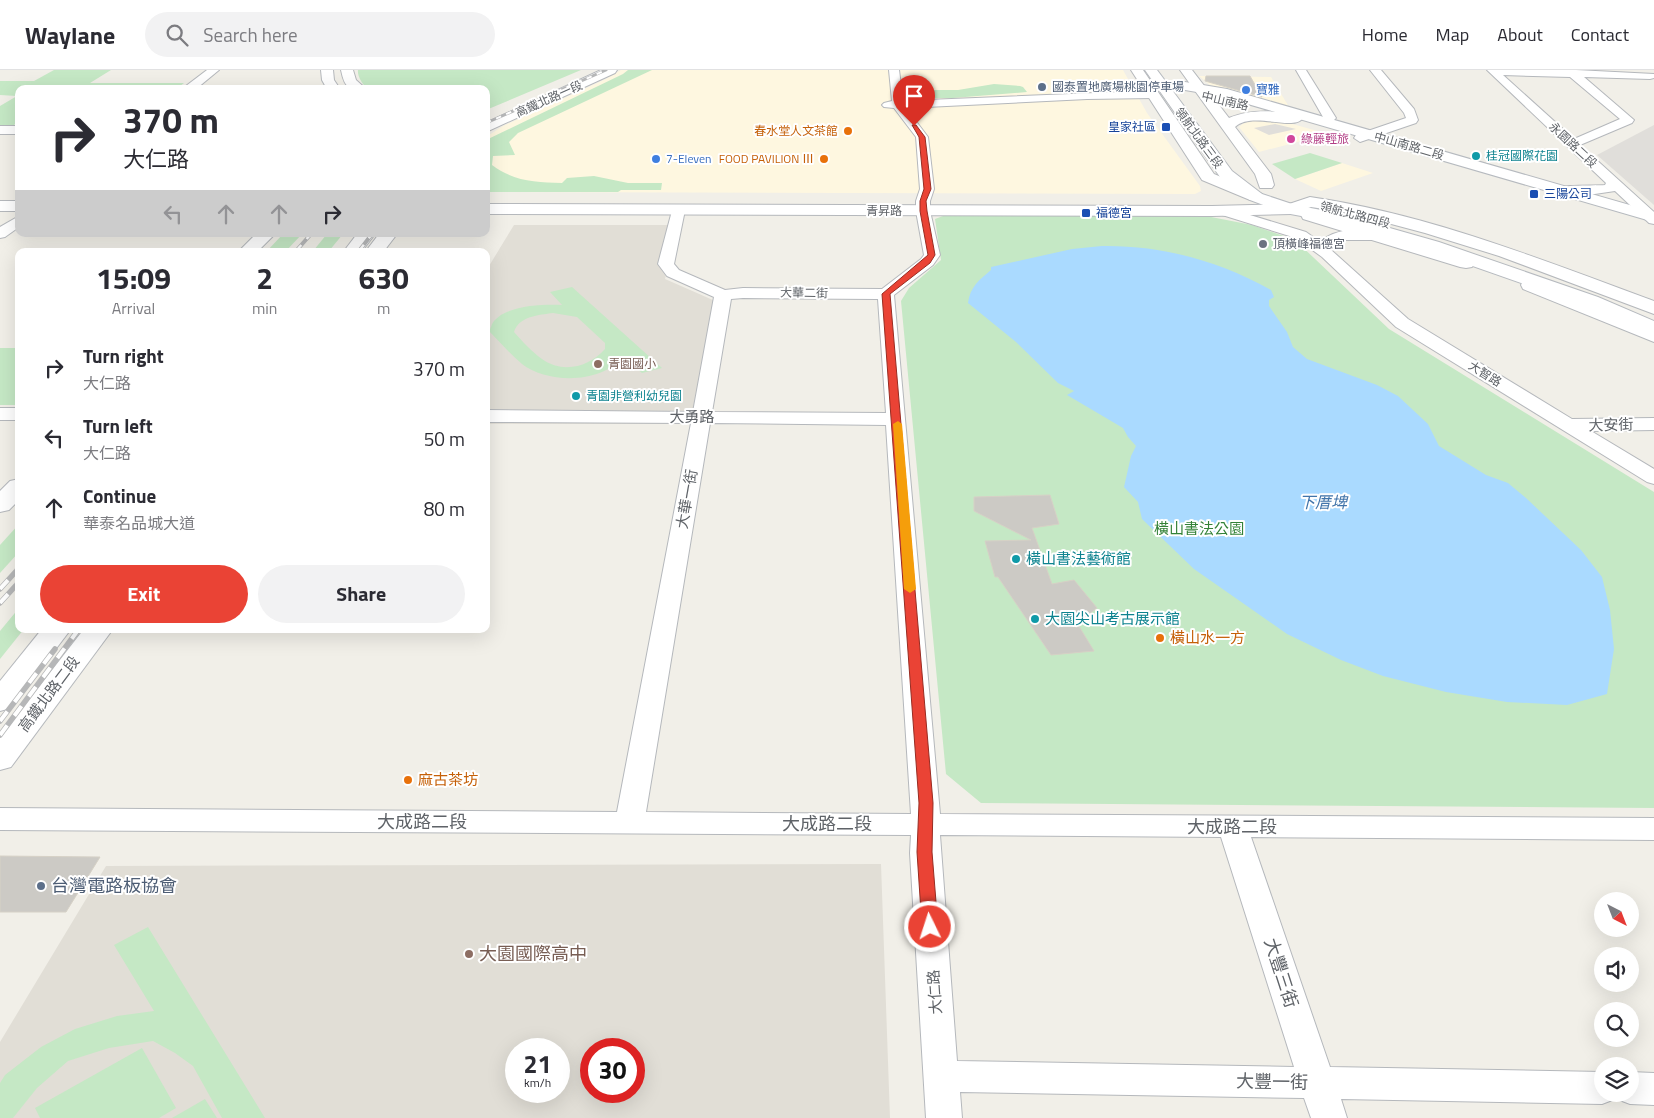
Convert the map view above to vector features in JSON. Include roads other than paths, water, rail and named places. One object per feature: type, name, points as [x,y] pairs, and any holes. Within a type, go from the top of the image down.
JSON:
[{"type":"street","points":[[193,85],[214,70]]},
{"type":"street","points":[[203,85],[224,70]]},
{"type":"street","points":[[327,70],[328,80],[331,85]]},
{"type":"street","points":[[347,70],[350,82],[354,85]]},
{"type":"street","name":"高鐵北路一段","points":[[490,114],[590,70]]},
{"type":"street","name":"高鐵北路一段","points":[[490,126],[611,70]]},
{"type":"street","points":[[886,294],[927,262],[932,255],[919,200],[927,189],[922,137],[898,103],[894,70]]},
{"type":"street","name":"領航北路三段","points":[[1137,70],[1158,91]]},
{"type":"street","name":"領航北路三段","points":[[1152,70],[1158,91],[1208,177],[1310,202]]},
{"type":"street","name":"領航北路三段","points":[[1173,70],[1195,90],[1228,126],[1263,174],[1267,191]]},
{"type":"street","name":"領航北路三段","points":[[1186,70],[1195,90],[1245,174],[1267,191]]},
{"type":"street","points":[[1301,70],[1330,118],[1324,121]]},
{"type":"street","points":[[1366,136],[1412,120],[1410,112],[1374,70]]},
{"type":"street","points":[[1493,70],[1649,75]]},
{"type":"street","name":"永園路二段","points":[[1493,70],[1653,219]]},
{"type":"street","points":[[1571,72],[1628,120],[1572,144]]},
{"type":"street","name":"中山南路","points":[[1158,91],[1195,90],[1295,119]]},
{"type":"street","name":"中山南路二段","points":[[1195,90],[1222,92],[1324,121],[1366,136],[1653,219]]},
{"type":"street","points":[[906,136],[883,101],[898,103],[971,103],[1158,91]]},
{"type":"street","points":[[1228,126],[1230,122],[1238,118],[1250,116],[1295,119]]},
{"type":"street","name":"中山南路二段","points":[[1295,119],[1366,136],[1562,190],[1653,219]]},
{"type":"street","points":[[0,130],[15,130]]},
{"type":"street","points":[[1562,190],[1601,190],[1610,188],[1613,182]]},
{"type":"street","name":"青昇路","points":[[490,200],[1213,201],[1267,191]]},
{"type":"street","name":"領航北路四段","points":[[1267,191],[1291,209],[1326,222],[1385,237],[1542,289],[1654,336]]},
{"type":"street","points":[[0,198],[15,198]]},
{"type":"street","name":"青昇路","points":[[490,209],[678,210],[919,200],[1224,211],[1291,209],[1310,202]]},
{"type":"street","name":"領航北路四段","points":[[1310,202],[1351,208],[1431,229],[1505,252],[1654,308]]},
{"type":"street","name":"領航北路四段","points":[[1310,202],[1423,234],[1522,266],[1654,318]]},
{"type":"street","points":[[0,206],[15,208]]},
{"type":"street","name":"領航北路四段","points":[[1291,209],[1331,217],[1433,246],[1591,301],[1654,328]]},
{"type":"street","name":"大智路","points":[[1291,209],[1308,225],[1326,250],[1402,323],[1654,478]]},
{"type":"street","points":[[678,210],[666,264],[673,273],[723,295]]},
{"type":"street","points":[[0,223],[15,211]]},
{"type":"street","name":"大智路","points":[[1224,211],[1296,234],[1326,250]]},
{"type":"street","points":[[0,234],[15,223]]},
{"type":"street","points":[[1326,250],[1330,240],[1340,236],[1355,234],[1385,237]]},
{"type":"street","points":[[251,248],[263,237]]},
{"type":"street","points":[[355,248],[364,237]]},
{"type":"street","points":[[377,248],[386,237]]},
{"type":"street","name":"大華二街","points":[[723,295],[744,293],[886,294]]},
{"type":"street","name":"大仁路","points":[[886,294],[926,803],[925,852],[944,1118]]},
{"type":"street","name":"大華一街","points":[[630,823],[723,295]]},
{"type":"street","points":[[0,414],[15,414]]},
{"type":"street","name":"大勇路","points":[[490,416],[897,419]]},
{"type":"street","name":"大安街","points":[[1568,425],[1654,424]]},
{"type":"street","points":[[0,505],[15,490]]},
{"type":"street","points":[[0,701],[54,633]]},
{"type":"street","name":"高鐵北路二段","points":[[0,759],[96,633]]},
{"type":"street","name":"大成路二段","points":[[0,820],[1233,827],[1652,832]]},
{"type":"street","name":"大豐三街","points":[[1233,827],[1328,1118]]},
{"type":"street","name":"大豐一街","points":[[941,1076],[1594,1088]]},
{"type":"street","points":[[1639,1088],[1654,1088]]},
{"type":"water","name":"下厝埤","points":[[1102,246],[1146,248],[1190,257],[1231,271],[1271,290],[1274,297],[1269,300],[1269,306],[1287,332],[1293,347],[1307,359],[1377,385],[1398,396],[1428,424],[1439,446],[1486,475],[1508,483],[1526,498],[1581,550],[1602,577],[1610,610],[1614,649],[1607,694],[1567,705],[1507,702],[1446,692],[1383,676],[1341,660],[1287,634],[1194,569],[1142,519],[1138,502],[1124,487],[1131,456],[1136,446],[1123,428],[1067,395],[1074,391],[1058,383],[1016,342],[968,303],[973,288],[991,270],[991,267],[1072,249]]},
{"type":"railway","points":[[490,121],[606,70]]},
{"type":"railway","points":[[299,248],[308,237]]},
{"type":"railway","points":[[361,248],[370,237]]},
{"type":"railway","points":[[0,589],[15,572]]},
{"type":"railway","points":[[0,603],[15,586]]},
{"type":"railway","points":[[0,735],[76,633]]},
{"type":"railway","points":[[0,721],[55,649]]},
{"type":"place","name":"國泰置地廣場桃園停車場","points":[[1042,87]]},
{"type":"place","name":"寶雅","points":[[1246,90]]},
{"type":"place","name":"皇家社區","points":[[1166,127]]},
{"type":"place","name":"春水堂人文茶館","points":[[848,131]]},
{"type":"place","name":"綠藤輕旅","points":[[1291,139]]},
{"type":"place","name":"桂冠國際花園","points":[[1476,156]]},
{"type":"place","name":"7-Eleven","points":[[656,159]]},
{"type":"place","name":"FOOD PAVILION Ⅲ","points":[[824,159]]},
{"type":"place","name":"三陽公司","points":[[1534,194]]},
{"type":"place","name":"福德宮","points":[[1086,213]]},
{"type":"place","name":"頂橫峰福德宮","points":[[1263,244]]},
{"type":"place","name":"青園國小","points":[[598,364]]},
{"type":"place","name":"青園非營利幼兒園","points":[[576,396]]},
{"type":"place","name":"橫山書法藝術館","points":[[1016,559]]},
{"type":"place","name":"大園尖山考古展示館","points":[[1035,619]]},
{"type":"place","name":"橫山水一方","points":[[1160,638]]},
{"type":"place","name":"麻古茶坊","points":[[408,780]]},
{"type":"place","name":"台灣電路板協會","points":[[41,886]]},
{"type":"place","name":"大園國際高中","points":[[469,954]]},
{"type":"park label","name":"橫山書法公園","points":[[1199,529]]}]
